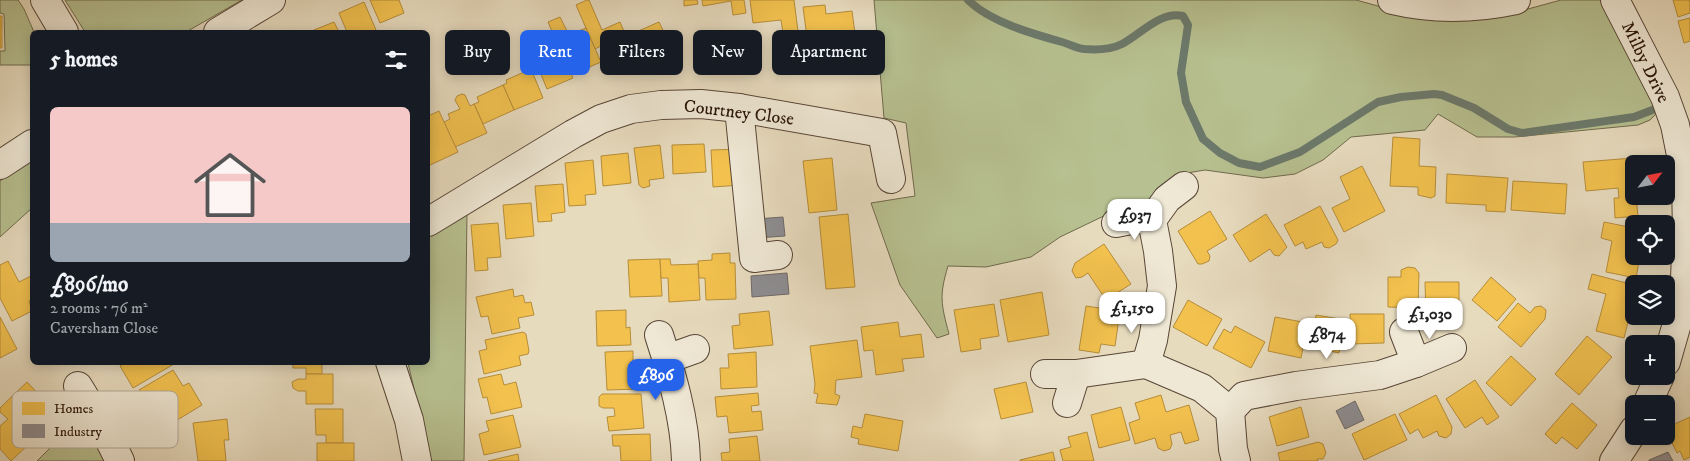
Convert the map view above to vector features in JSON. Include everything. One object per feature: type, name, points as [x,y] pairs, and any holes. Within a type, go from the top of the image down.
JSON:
[{"type":"street","points":[[45,0],[63,30]]},
{"type":"street","points":[[221,30],[271,0]]},
{"type":"street","points":[[1392,0],[1415,6],[1451,8],[1489,6],[1516,0]]},
{"type":"street","name":"Milby Drive","points":[[1615,0],[1665,97],[1675,125],[1686,180],[1687,300],[1675,335]]},
{"type":"street","name":"Courtney Close","points":[[430,221],[572,134],[601,119],[631,109],[661,105],[701,104],[739,108],[882,133],[891,179]]},
{"type":"street","points":[[739,108],[754,258],[778,255]]},
{"type":"street","points":[[0,165],[30,145]]},
{"type":"street","points":[[1146,364],[1153,340],[1162,286],[1152,220],[1167,199],[1184,186]]},
{"type":"street","points":[[1116,223],[1136,219],[1152,220]]},
{"type":"street","points":[[1404,332],[1416,363]]},
{"type":"street","points":[[686,461],[686,449],[676,396],[663,347],[695,349]]},
{"type":"street","points":[[1230,411],[1244,396],[1296,386],[1380,376],[1452,348]]},
{"type":"street","points":[[1045,374],[1076,374],[1146,364],[1202,388],[1230,411],[1233,449],[1236,461]]},
{"type":"street","points":[[391,365],[409,420],[417,461]]},
{"type":"street","points":[[1067,403],[1076,374]]},
{"type":"street","points":[[78,386],[81,391]]},
{"type":"street","points":[[1614,461],[1625,444]]},
{"type":"street","points":[[114,448],[120,461]]},
{"type":"green space","points":[[0,0],[18,0],[24,9],[33,30],[30,30],[30,65],[0,65],[0,51],[5,51],[4,14],[0,13]]},
{"type":"green space","points":[[65,0],[242,0],[190,30],[84,30]]},
{"type":"green space","points":[[874,0],[1356,0],[1400,12],[1483,15],[1528,9],[1561,0],[1601,0],[1607,3],[1657,113],[1650,120],[1638,125],[1515,137],[1477,137],[1438,114],[1425,130],[1351,137],[1323,160],[1295,174],[1263,178],[1205,170],[1187,173],[1173,186],[1140,209],[1110,213],[1060,237],[1031,257],[986,267],[948,266],[943,285],[942,300],[949,334],[937,338],[900,285],[871,203],[915,196],[906,123],[884,118],[880,75],[885,75],[885,30],[877,30]]},
{"type":"green space","points":[[30,162],[30,210],[0,237],[0,181]]},
{"type":"green space","points":[[467,211],[464,461],[431,461],[408,365],[430,365],[430,234]]},
{"type":"green space","points":[[50,448],[103,448],[112,461],[37,461]]},
{"type":"building: Homes","points":[[370,0],[399,0],[404,13],[380,23]]},
{"type":"building: Homes","points":[[589,0],[602,30],[600,30],[600,46],[595,49],[590,37],[590,30],[587,30],[576,5]]},
{"type":"building: Homes","points":[[684,0],[697,0],[698,4],[684,6]]},
{"type":"building: Homes","points":[[702,0],[744,0],[746,13],[733,15],[731,1],[703,6]]},
{"type":"building: Homes","points":[[750,0],[794,0],[798,30],[783,30],[781,20],[753,23]]},
{"type":"building: Homes","points":[[1673,0],[1690,0],[1690,13],[1678,17]]},
{"type":"building: Homes","points":[[364,2],[376,30],[346,30],[339,13]]},
{"type":"building: Homes","points":[[825,5],[826,14],[852,11],[854,30],[806,30],[803,7]]},
{"type":"building: Homes","points":[[0,16],[2,16],[2,48],[0,48]]},
{"type":"building: Homes","points":[[560,17],[566,30],[551,30],[548,22]]},
{"type":"building: Homes","points":[[1690,18],[1690,41],[1684,43],[1678,21]]},
{"type":"building: Homes","points":[[334,22],[338,30],[314,30]]},
{"type":"building: Homes","points":[[620,22],[623,30],[602,30]]},
{"type":"building: Homes","points":[[659,22],[663,30],[641,30]]},
{"type":"building: Homes","points":[[590,37],[600,60],[600,62],[590,67]]},
{"type":"building: Homes","points":[[520,74],[533,75],[543,98],[514,110],[503,85],[507,83],[506,80]]},
{"type":"building: Homes","points":[[541,75],[572,75],[573,78],[547,89]]},
{"type":"building: Homes","points":[[503,85],[514,110],[483,124],[474,104],[479,102],[477,97]]},
{"type":"building: Homes","points":[[465,95],[470,106],[474,104],[487,133],[455,147],[444,122],[450,119],[448,114],[460,109],[455,100],[457,96]]},
{"type":"building: Homes","points":[[439,111],[458,152],[430,165],[430,115]]},
{"type":"building: Homes","points":[[1393,137],[1420,139],[1419,166],[1436,167],[1435,196],[1431,198],[1418,195],[1418,187],[1390,186]]},
{"type":"building: Homes","points":[[704,144],[706,172],[673,174],[672,145]]},
{"type":"building: Homes","points":[[660,145],[664,178],[649,180],[650,186],[643,188],[639,185],[634,148]]},
{"type":"building: Homes","points":[[739,149],[741,185],[713,187],[711,150]]},
{"type":"building: Homes","points":[[628,153],[631,183],[603,186],[601,156]]},
{"type":"building: Homes","points":[[832,158],[837,210],[809,213],[803,161]]},
{"type":"building: Homes","points":[[1625,159],[1625,205],[1637,205],[1638,215],[1625,215],[1625,217],[1615,218],[1614,198],[1619,198],[1618,188],[1586,191],[1583,162]]},
{"type":"building: Homes","points":[[593,160],[596,194],[585,195],[586,205],[569,206],[565,163]]},
{"type":"building: Homes","points":[[1362,166],[1385,211],[1344,232],[1332,208],[1350,199],[1340,177]]},
{"type":"building: Homes","points":[[1447,174],[1508,178],[1505,212],[1486,211],[1486,205],[1446,203]]},
{"type":"building: Homes","points":[[1513,181],[1567,184],[1565,214],[1511,210]]},
{"type":"building: Homes","points":[[563,184],[565,212],[551,214],[552,221],[538,222],[535,186]]},
{"type":"building: Homes","points":[[531,203],[534,236],[506,239],[503,205]]},
{"type":"building: Homes","points":[[1320,206],[1338,240],[1336,244],[1329,248],[1324,247],[1322,242],[1306,249],[1303,242],[1295,246],[1284,225]]},
{"type":"building: Homes","points":[[1210,211],[1227,239],[1207,251],[1210,256],[1209,261],[1198,264],[1178,231]]},
{"type":"building: Homes","points":[[848,214],[855,287],[826,289],[819,217]]},
{"type":"building: Homes","points":[[1266,214],[1287,247],[1279,256],[1274,255],[1270,249],[1250,262],[1233,235]]},
{"type":"building: Homes","points":[[1604,222],[1625,226],[1625,265],[1638,265],[1637,275],[1625,276],[1606,272],[1612,241],[1601,238]]},
{"type":"building: Homes","points":[[498,223],[501,257],[487,258],[488,270],[475,271],[471,225]]},
{"type":"building: Homes","points":[[1104,244],[1131,284],[1106,300],[1088,273],[1076,278],[1072,271],[1075,263]]},
{"type":"building: Homes","points":[[730,253],[730,263],[735,263],[736,299],[706,300],[705,278],[699,278],[698,261],[712,260],[712,254]]},
{"type":"building: Homes","points":[[660,259],[662,296],[630,297],[628,260]]},
{"type":"building: Homes","points":[[660,259],[670,259],[671,265],[698,264],[700,300],[669,302],[668,278],[661,278]]},
{"type":"building: Homes","points":[[8,261],[19,282],[30,276],[30,312],[12,321],[0,298],[0,265]]},
{"type":"building: Homes","points":[[1408,267],[1415,268],[1419,273],[1418,308],[1388,307],[1388,277],[1401,277],[1401,270]]},
{"type":"building: Homes","points":[[1592,274],[1625,283],[1625,325],[1627,325],[1624,338],[1596,331],[1606,294],[1588,289]]},
{"type":"building: Homes","points":[[1491,277],[1516,299],[1497,321],[1472,300]]},
{"type":"building: Homes","points":[[1425,282],[1459,282],[1459,317],[1426,317]]},
{"type":"building: Homes","points":[[513,289],[514,297],[523,295],[525,303],[531,302],[534,315],[518,318],[520,328],[492,334],[488,316],[481,317],[476,297]]},
{"type":"building: Homes","points":[[1042,292],[1049,335],[1008,342],[1000,300]]},
{"type":"building: Homes","points":[[1188,300],[1222,319],[1207,346],[1173,327]]},
{"type":"building: Homes","points":[[1518,303],[1530,313],[1535,307],[1541,306],[1546,310],[1545,319],[1521,347],[1498,327]]},
{"type":"building: Homes","points":[[994,304],[999,336],[980,339],[981,349],[961,352],[954,310]]},
{"type":"building: Homes","points":[[1086,306],[1120,311],[1115,346],[1101,344],[1099,353],[1079,350]]},
{"type":"building: Homes","points":[[626,310],[626,328],[630,327],[631,345],[597,346],[596,311]]},
{"type":"building: Homes","points":[[769,311],[773,345],[734,349],[732,326],[740,325],[739,314]]},
{"type":"building: Homes","points":[[1350,314],[1384,314],[1384,343],[1351,344]]},
{"type":"building: Homes","points":[[1316,315],[1346,320],[1339,353],[1310,347]]},
{"type":"building: Homes","points":[[0,317],[17,349],[0,358]]},
{"type":"building: Homes","points":[[1275,317],[1308,323],[1301,358],[1268,351]]},
{"type":"building: Homes","points":[[898,322],[900,337],[921,334],[924,357],[902,359],[904,371],[876,375],[873,350],[864,351],[861,327]]},
{"type":"building: Homes","points":[[1235,326],[1265,342],[1251,368],[1213,348],[1224,329],[1231,333]]},
{"type":"building: Homes","points":[[523,332],[526,334],[529,351],[528,354],[519,356],[521,365],[484,374],[479,351],[487,349],[485,340]]},
{"type":"building: Homes","points":[[1587,336],[1612,357],[1579,395],[1555,374]]},
{"type":"building: Homes","points":[[857,340],[862,377],[836,380],[835,394],[840,396],[837,405],[816,403],[818,394],[814,393],[815,384],[810,346]]},
{"type":"building: Homes","points":[[633,351],[633,366],[639,366],[640,389],[607,390],[605,352]]},
{"type":"building: Homes","points":[[756,352],[757,387],[721,389],[720,368],[729,368],[728,354]]},
{"type":"building: Homes","points":[[1511,356],[1536,379],[1511,406],[1486,383]]},
{"type":"building: Homes","points":[[122,365],[172,365],[133,388],[120,366]]},
{"type":"building: Homes","points":[[293,365],[322,365],[322,374],[306,374],[306,368],[293,368]]},
{"type":"building: Homes","points":[[173,370],[183,386],[189,383],[202,405],[178,420],[178,391],[139,390]]},
{"type":"building: Homes","points":[[306,374],[333,374],[333,404],[306,404],[306,391],[298,391],[293,388],[292,382],[298,379],[306,379]]},
{"type":"building: Homes","points":[[501,374],[504,385],[516,382],[522,407],[491,414],[487,397],[483,398],[478,379]]},
{"type":"building: Homes","points":[[1475,380],[1499,417],[1487,425],[1482,417],[1465,428],[1446,399]]},
{"type":"building: Homes","points":[[27,382],[35,391],[18,391]]},
{"type":"building: Homes","points":[[1026,382],[1033,412],[1001,419],[994,389]]},
{"type":"building: Homes","points":[[758,393],[759,405],[751,406],[752,412],[761,411],[763,430],[729,433],[727,416],[717,417],[715,397]]},
{"type":"building: Homes","points":[[602,394],[641,394],[644,428],[609,431],[607,417],[615,416],[614,408],[599,406],[599,397]]},
{"type":"building: Homes","points":[[1161,395],[1166,412],[1189,405],[1199,440],[1185,444],[1181,432],[1170,435],[1172,444],[1170,449],[1164,451],[1158,448],[1155,438],[1135,444],[1129,423],[1140,419],[1135,403]]},
{"type":"building: Homes","points":[[1436,395],[1452,427],[1451,434],[1446,438],[1439,436],[1437,431],[1423,438],[1418,429],[1410,434],[1399,414]]},
{"type":"building: Homes","points":[[12,396],[12,448],[25,448],[11,461],[0,449],[0,426],[8,419],[0,412],[0,408]]},
{"type":"building: Homes","points":[[1572,403],[1597,425],[1577,449],[1562,437],[1556,444],[1545,434]]},
{"type":"building: Homes","points":[[1121,407],[1130,440],[1099,448],[1091,415]]},
{"type":"building: Homes","points":[[1301,407],[1309,437],[1277,446],[1269,417]]},
{"type":"building: Homes","points":[[315,409],[343,409],[343,443],[326,443],[326,435],[316,435]]},
{"type":"building: Homes","points":[[865,414],[903,421],[898,451],[858,444],[859,439],[851,437],[853,426],[862,428]]},
{"type":"building: Homes","points":[[1395,414],[1407,440],[1364,460],[1352,434]]},
{"type":"building: Homes","points":[[513,415],[521,447],[484,455],[479,434],[489,431],[486,421]]},
{"type":"building: Homes","points":[[1690,417],[1690,457],[1684,460],[1680,451],[1677,453],[1673,445],[1675,445],[1675,424]]},
{"type":"building: Homes","points":[[227,419],[229,440],[224,440],[226,461],[198,461],[193,423]]},
{"type":"building: Homes","points":[[1087,432],[1094,461],[1063,461],[1060,450],[1071,447],[1068,437]]},
{"type":"building: Homes","points":[[650,434],[651,461],[621,461],[620,446],[613,446],[612,435]]},
{"type":"building: Homes","points":[[757,436],[760,461],[722,461],[721,453],[730,452],[729,439]]},
{"type":"building: Homes","points":[[1318,442],[1323,444],[1326,453],[1323,459],[1317,459],[1318,461],[1280,461],[1278,453]]},
{"type":"building: Homes","points":[[317,443],[354,443],[354,461],[317,461]]},
{"type":"building: Homes","points":[[1053,452],[1055,461],[1020,461],[1020,460]]},
{"type":"building: Homes","points":[[518,454],[519,461],[488,461]]},
{"type":"building: Industry","points":[[783,217],[785,236],[757,238],[756,219]]},
{"type":"building: Industry","points":[[787,273],[789,294],[752,297],[751,276]]},
{"type":"building: Industry","points":[[1355,401],[1364,420],[1345,429],[1336,411]]},
{"type":"building: Industry","points":[[1668,452],[1673,461],[1649,461],[1649,460]]},
{"type":"waterway","points":[[968,0],[977,8],[1000,21],[1084,49],[1104,49],[1118,46],[1159,20],[1175,15],[1183,16],[1188,25],[1181,73],[1186,102],[1203,139],[1220,153],[1239,163],[1260,167],[1300,152],[1378,102],[1401,97],[1442,95],[1474,108],[1508,129],[1522,133],[1634,117],[1655,109]]}]
